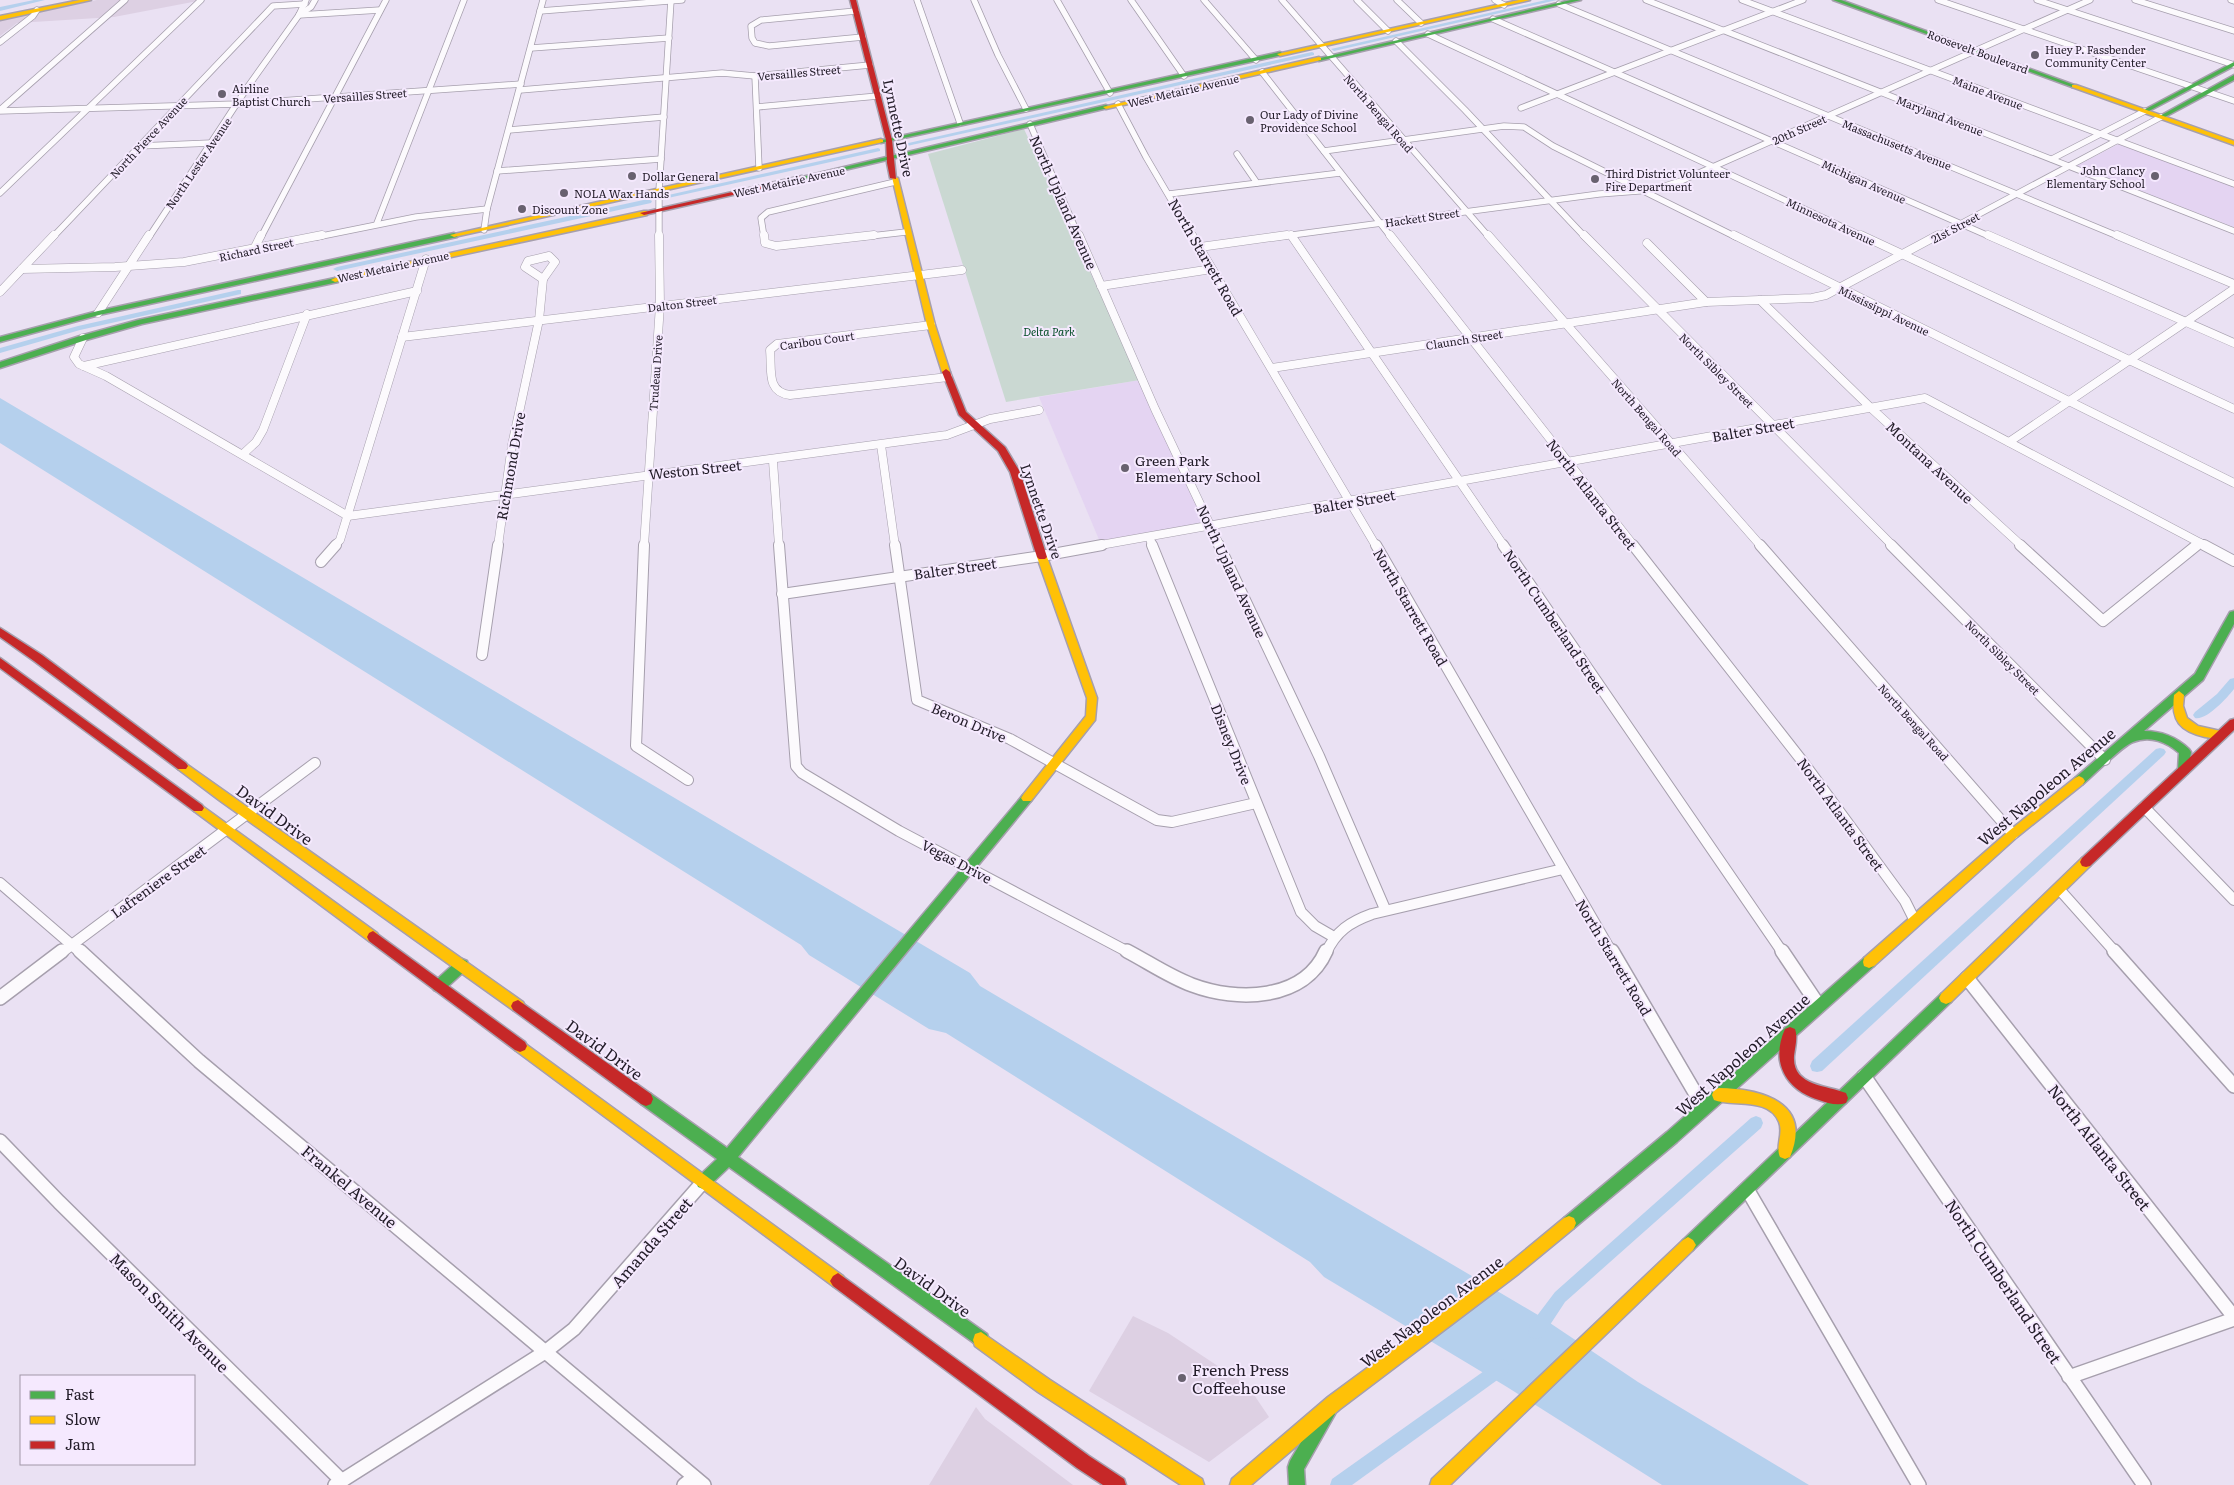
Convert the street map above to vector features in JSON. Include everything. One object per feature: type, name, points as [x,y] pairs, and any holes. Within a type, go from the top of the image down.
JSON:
[{"type":"main road","points":[[0,17],[76,0]]},
{"type":"main road","points":[[0,17],[88,0]]},
{"type":"main road","name":"West Metairie Avenue","points":[[0,340],[98,313],[484,230],[960,123],[1110,93],[1388,31],[1499,3],[1527,0]]},
{"type":"main road","name":"West Metairie Avenue","points":[[0,365],[83,338],[247,299],[890,159],[1030,124],[1578,0]]},
{"type":"main road","name":"Roosevelt Boulevard","points":[[1836,0],[1979,49]]},
{"type":"main road","name":"Roosevelt Boulevard","points":[[1849,0],[2148,110],[2234,138]]},
{"type":"main road","name":"Lynnette Drive","points":[[855,6],[889,140],[890,159],[906,232],[931,325],[948,377],[960,410],[973,425],[1002,449],[1015,472],[1042,556],[1092,698],[1090,717],[1056,764],[913,937]]},
{"type":"main road","points":[[1302,50],[1316,51],[1320,54],[1321,56],[1311,61]]},
{"type":"main road","points":[[2148,110],[2234,64]]},
{"type":"main road","name":"21st Street","points":[[2164,115],[2234,76]]},
{"type":"main road","name":"Roosevelt Boulevard","points":[[2164,115],[2234,143]]},
{"type":"main road","points":[[931,130],[910,137],[899,147],[907,151],[933,148]]},
{"type":"main road","points":[[323,282],[305,282],[302,278],[311,269],[327,264]]},
{"type":"main road","points":[[247,299],[266,292],[276,286],[278,282],[273,278],[260,279]]},
{"type":"main road","name":"West Napoleon Avenue","points":[[1238,1485],[1334,1403],[1512,1270],[1719,1095],[2013,834],[2105,760],[2199,677],[2234,615]]},
{"type":"main road","name":"David Drive","points":[[0,632],[273,834],[462,965],[1044,1386],[1196,1485]]},
{"type":"main road","points":[[0,662],[1083,1462],[1118,1485]]},
{"type":"main road","points":[[2178,695],[2177,714],[2182,722],[2193,729],[2221,735]]},
{"type":"main road","points":[[1438,1485],[2144,807],[2234,723]]},
{"type":"main road","points":[[2130,738],[2137,735],[2155,734],[2169,738],[2179,744],[2185,752],[2184,770]]},
{"type":"main road","name":"Amanda Street","points":[[704,1182],[728,1158],[913,937]]},
{"type":"main road","points":[[439,986],[462,965]]},
{"type":"main road","points":[[1790,1033],[1788,1064],[1793,1077],[1802,1086],[1820,1095],[1841,1098]]},
{"type":"main road","points":[[1719,1095],[1760,1098],[1775,1105],[1782,1112],[1789,1130],[1785,1152]]},
{"type":"main road","points":[[1297,1485],[1296,1467],[1334,1403]]},
{"type":"street","points":[[0,111],[125,0]]},
{"type":"street","points":[[0,193],[201,0]]},
{"type":"street","name":"North Lester Avenue","points":[[299,15],[311,8],[315,0]]},
{"type":"street","points":[[254,249],[386,0]]},
{"type":"street","points":[[377,222],[464,0]]},
{"type":"street","points":[[484,230],[487,209],[543,0]]},
{"type":"street","name":"Trudeau Drive","points":[[671,0],[659,191],[660,305],[641,593],[636,746],[688,780]]},
{"type":"street","points":[[540,11],[682,0]]},
{"type":"street","points":[[917,0],[960,123]]},
{"type":"street","points":[[974,0],[998,55],[1026,110]]},
{"type":"street","points":[[1056,0],[1110,93]]},
{"type":"street","points":[[1132,0],[1184,76]]},
{"type":"street","points":[[1204,0],[1256,60]]},
{"type":"street","name":"North Bengal Road","points":[[1282,0],[1328,57],[1367,98],[1464,211],[2013,834]]},
{"type":"street","points":[[1357,0],[1388,31]]},
{"type":"street","points":[[1397,0],[1421,23]]},
{"type":"street","name":"Maryland Avenue","points":[[1646,0],[2234,231]]},
{"type":"street","name":"Maine Avenue","points":[[1742,0],[2234,184]]},
{"type":"street","points":[[1521,108],[1803,0]]},
{"type":"street","points":[[1938,0],[2234,101]]},
{"type":"street","points":[[2037,0],[2234,64]]},
{"type":"street","name":"20th Street","points":[[1643,190],[1652,190],[1681,182],[2090,0]]},
{"type":"street","points":[[2134,0],[2234,31]]},
{"type":"street","name":"North Lester Avenue","points":[[98,313],[237,104],[299,15],[305,2]]},
{"type":"street","name":"North Pierce Avenue","points":[[0,292],[275,6],[305,2]]},
{"type":"street","name":"Massachusetts Avenue","points":[[1559,4],[2234,284]]},
{"type":"street","points":[[855,6],[761,20],[751,26],[752,38],[755,43],[769,46],[863,38]]},
{"type":"street","points":[[0,42],[33,16],[37,10]]},
{"type":"street","points":[[299,15],[380,10]]},
{"type":"street","name":"Michigan Avenue","points":[[1494,19],[2234,342]]},
{"type":"street","name":"Minnesota Avenue","points":[[1428,34],[2234,409]]},
{"type":"street","points":[[531,48],[669,38]]},
{"type":"street","name":"North Sibley Street","points":[[1396,41],[1484,129],[1656,309],[2105,760]]},
{"type":"street","name":"Versailles Street","points":[[0,111],[237,104],[428,90],[520,87],[666,78],[722,72],[754,76],[870,65]]},
{"type":"street","name":"North Atlanta Street","points":[[1262,72],[1803,762],[1905,901],[1915,921]]},
{"type":"street","points":[[754,76],[759,168]]},
{"type":"street","points":[[757,107],[878,96]]},
{"type":"street","name":"North Starrett Road","points":[[1118,104],[1212,269],[1350,501],[1704,1108]]},
{"type":"street","points":[[2052,159],[2148,110]]},
{"type":"street","name":"21st Street","points":[[1656,309],[1706,302],[1809,299],[1840,288],[2164,115]]},
{"type":"street","points":[[509,130],[664,116]]},
{"type":"street","name":"North Upland Avenue","points":[[1030,124],[1155,409],[1319,756],[1385,908]]},
{"type":"street","name":"Mississippi Avenue","points":[[1324,151],[1484,129],[1524,127],[1553,146],[2234,483]]},
{"type":"street","points":[[139,146],[211,143]]},
{"type":"street","points":[[1237,154],[1257,183]]},
{"type":"street","points":[[497,172],[661,159]]},
{"type":"street","points":[[1169,194],[1340,173]]},
{"type":"street","points":[[895,182],[768,212],[761,218],[765,243],[776,246],[906,232]]},
{"type":"street","name":"Hackett Street","points":[[1200,247],[1464,211],[1643,190]]},
{"type":"street","name":"Richard Street","points":[[22,269],[130,266],[206,259],[377,222],[439,213],[487,209]]},
{"type":"street","name":"North Cumberland Street","points":[[1291,235],[1819,1006]]},
{"type":"street","points":[[1648,243],[1706,302]]},
{"type":"street","points":[[321,562],[340,540],[426,259]]},
{"type":"street","points":[[1100,286],[1212,269]]},
{"type":"street","name":"Dalton Street","points":[[402,337],[962,270]]},
{"type":"street","name":"Richmond Drive","points":[[482,655],[512,445],[539,320],[543,279]]},
{"type":"street","points":[[2234,289],[2009,442],[2234,561]]},
{"type":"street","points":[[84,366],[417,290]]},
{"type":"street","name":"Montana Avenue","points":[[1760,300],[1871,408],[2103,621],[2200,543]]},
{"type":"street","name":"Claunch Street","points":[[1272,368],[1373,354],[1656,309]]},
{"type":"street","points":[[243,454],[256,442],[263,430],[307,314]]},
{"type":"street","name":"Caribou Court","points":[[931,325],[777,344],[770,350],[773,387],[776,392],[790,395],[948,377]]},
{"type":"street","points":[[83,338],[74,357],[79,364],[106,376],[154,406],[243,454],[348,516]]},
{"type":"street","name":"Balter Street","points":[[782,594],[900,575],[1042,556],[1925,398],[2009,442]]},
{"type":"street","name":"Weston Street","points":[[348,516],[650,474],[772,461],[947,435],[990,420],[1039,410]]},
{"type":"street","name":"Beron Drive","points":[[881,445],[917,700],[1010,739],[1156,820],[1172,822],[1256,803]]},
{"type":"street","name":"Vegas Drive","points":[[772,461],[796,766],[802,773],[899,831],[1191,985],[1218,992],[1252,994],[1288,988],[1314,972],[1325,956],[1334,937],[1356,920],[1385,908],[1563,869]]},
{"type":"street","name":"Disney Drive","points":[[1148,537],[1301,912],[1315,926],[1334,937]]},
{"type":"street","name":"Lafreniere Street","points":[[0,998],[315,763]]},
{"type":"street","points":[[2144,807],[2234,900]]},
{"type":"street","name":"Frankel Avenue","points":[[0,883],[72,944],[199,1061],[545,1352],[694,1482]]},
{"type":"street","points":[[2059,889],[2234,1086]]},
{"type":"street","name":"North Atlanta Street","points":[[1967,978],[2234,1318]]},
{"type":"street","name":"North Cumberland Street","points":[[1864,1076],[2144,1485]]},
{"type":"street","name":"Mason Smith Avenue","points":[[0,1141],[339,1483]]},
{"type":"street","name":"Amanda Street","points":[[339,1483],[545,1352],[574,1328],[704,1182]]},
{"type":"street","points":[[1747,1189],[1920,1485]]},
{"type":"street","points":[[2069,1377],[2234,1318]]},
{"type":"shaded area","points":[[97,0],[203,0],[114,17],[17,23],[0,36],[0,20]]},
{"type":"shaded area","name":"John Clancy Elementary School","points":[[2121,143],[2234,185],[2234,227],[2076,166]]},
{"type":"shaded area","name":"Green Park Elementary School","points":[[1140,380],[1205,522],[1100,542],[1039,397]]},
{"type":"shaded area","points":[[1133,1316],[1168,1333],[1248,1386],[1269,1417],[1209,1462],[1089,1391]]},
{"type":"shaded area","points":[[976,1407],[985,1419],[1073,1485],[929,1485]]},
{"type":"green space","name":"Delta Park","points":[[1024,129],[1140,380],[1006,402],[928,154]]},
{"type":"water","points":[[0,398],[970,973],[980,986],[1538,1315],[1638,1382],[1809,1485],[1662,1485],[1507,1387],[1324,1277],[1310,1262],[946,1033],[929,1029],[809,955],[801,945],[0,443]]},
{"type":"waterway","points":[[0,9],[42,0]]},
{"type":"waterway","points":[[1334,49],[1554,0]]},
{"type":"waterway","points":[[907,144],[1312,54]]},
{"type":"waterway","points":[[668,196],[878,150]]},
{"type":"waterway","points":[[337,269],[648,201]]},
{"type":"waterway","points":[[0,351],[78,328],[238,292]]},
{"type":"waterway","points":[[2199,715],[2221,697],[2234,682]]},
{"type":"waterway","points":[[1817,1066],[2160,752]]},
{"type":"waterway","points":[[1536,1331],[1560,1297],[1756,1123]]},
{"type":"waterway","points":[[1338,1485],[1501,1367]]},
{"type":"traffic: fast","points":[[1319,59],[1578,0]]},
{"type":"traffic: fast","points":[[1836,0],[2074,86]]},
{"type":"traffic: fast","points":[[881,141],[1280,54]]},
{"type":"traffic: fast","points":[[2145,111],[2234,64]]},
{"type":"traffic: fast","points":[[2161,117],[2234,77]]},
{"type":"traffic: fast","points":[[802,178],[1106,107]]},
{"type":"traffic: fast","points":[[0,340],[98,313],[454,235]]},
{"type":"traffic: fast","points":[[0,365],[83,338],[141,322],[335,280]]},
{"type":"traffic: fast","points":[[2079,781],[2199,677],[2234,615]]},
{"type":"traffic: fast","points":[[2130,738],[2153,735],[2173,742],[2185,752],[2184,770]]},
{"type":"traffic: fast","points":[[703,1182],[728,1158],[1027,798]]},
{"type":"traffic: fast","points":[[1569,1223],[1672,1137],[1869,962]]},
{"type":"traffic: fast","points":[[439,986],[462,965]]},
{"type":"traffic: fast","points":[[1688,1245],[1946,998]]},
{"type":"traffic: fast","points":[[646,1099],[981,1340]]},
{"type":"traffic: fast","points":[[1297,1485],[1296,1467],[1327,1414]]},
{"type":"traffic: slow","points":[[0,18],[88,0]]},
{"type":"traffic: slow","points":[[1280,54],[1527,0]]},
{"type":"traffic: slow","points":[[1106,107],[1319,59]]},
{"type":"traffic: slow","points":[[2074,86],[2234,143]]},
{"type":"traffic: slow","points":[[454,235],[881,141]]},
{"type":"traffic: slow","points":[[894,178],[931,325],[946,372]]},
{"type":"traffic: slow","points":[[335,280],[644,213]]},
{"type":"traffic: slow","points":[[1027,798],[1091,717],[1092,698],[1042,557]]},
{"type":"traffic: slow","points":[[2179,695],[2179,715],[2188,726],[2202,732],[2221,735]]},
{"type":"traffic: slow","points":[[182,766],[518,1006]]},
{"type":"traffic: slow","points":[[1869,962],[2013,834],[2079,781]]},
{"type":"traffic: slow","points":[[198,808],[373,937]]},
{"type":"traffic: slow","points":[[1946,998],[2086,862]]},
{"type":"traffic: slow","points":[[520,1046],[838,1281]]},
{"type":"traffic: slow","points":[[1719,1095],[1733,1095],[1761,1100],[1781,1112],[1787,1122],[1788,1135],[1785,1152]]},
{"type":"traffic: slow","points":[[1238,1485],[1334,1403],[1512,1270],[1569,1223]]},
{"type":"traffic: slow","points":[[1438,1485],[1688,1245]]},
{"type":"traffic: slow","points":[[981,1340],[1044,1386],[1196,1485]]},
{"type":"traffic: jam","points":[[853,0],[889,140],[890,163],[894,178]]},
{"type":"traffic: jam","points":[[644,213],[802,178]]},
{"type":"traffic: jam","points":[[946,372],[962,413],[1002,449],[1015,472],[1042,557]]},
{"type":"traffic: jam","points":[[0,632],[38,658],[182,766]]},
{"type":"traffic: jam","points":[[0,662],[198,808]]},
{"type":"traffic: jam","points":[[2086,862],[2234,723]]},
{"type":"traffic: jam","points":[[373,937],[520,1046]]},
{"type":"traffic: jam","points":[[518,1006],[646,1099]]},
{"type":"traffic: jam","points":[[1790,1033],[1787,1061],[1789,1070],[1794,1077],[1800,1084],[1815,1092],[1841,1098]]},
{"type":"traffic: jam","points":[[838,1281],[1083,1462],[1118,1485]]},
{"type":"place","name":"Huey P. Fassbender Community Center","points":[[2035,55]]},
{"type":"place","name":"Airline Baptist Church","points":[[222,94]]},
{"type":"place","name":"Our Lady of Divine Providence School","points":[[1250,120]]},
{"type":"place","name":"Dollar General","points":[[632,176]]},
{"type":"place","name":"John Clancy Elementary School","points":[[2155,176]]},
{"type":"place","name":"Third District Volunteer Fire Department","points":[[1595,179]]},
{"type":"place","name":"NOLA Wax Hands","points":[[564,193]]},
{"type":"place","name":"Discount Zone","points":[[522,209]]},
{"type":"place","name":"Green Park Elementary School","points":[[1125,468]]},
{"type":"place","name":"French Press Coffeehouse","points":[[1182,1378]]}]
